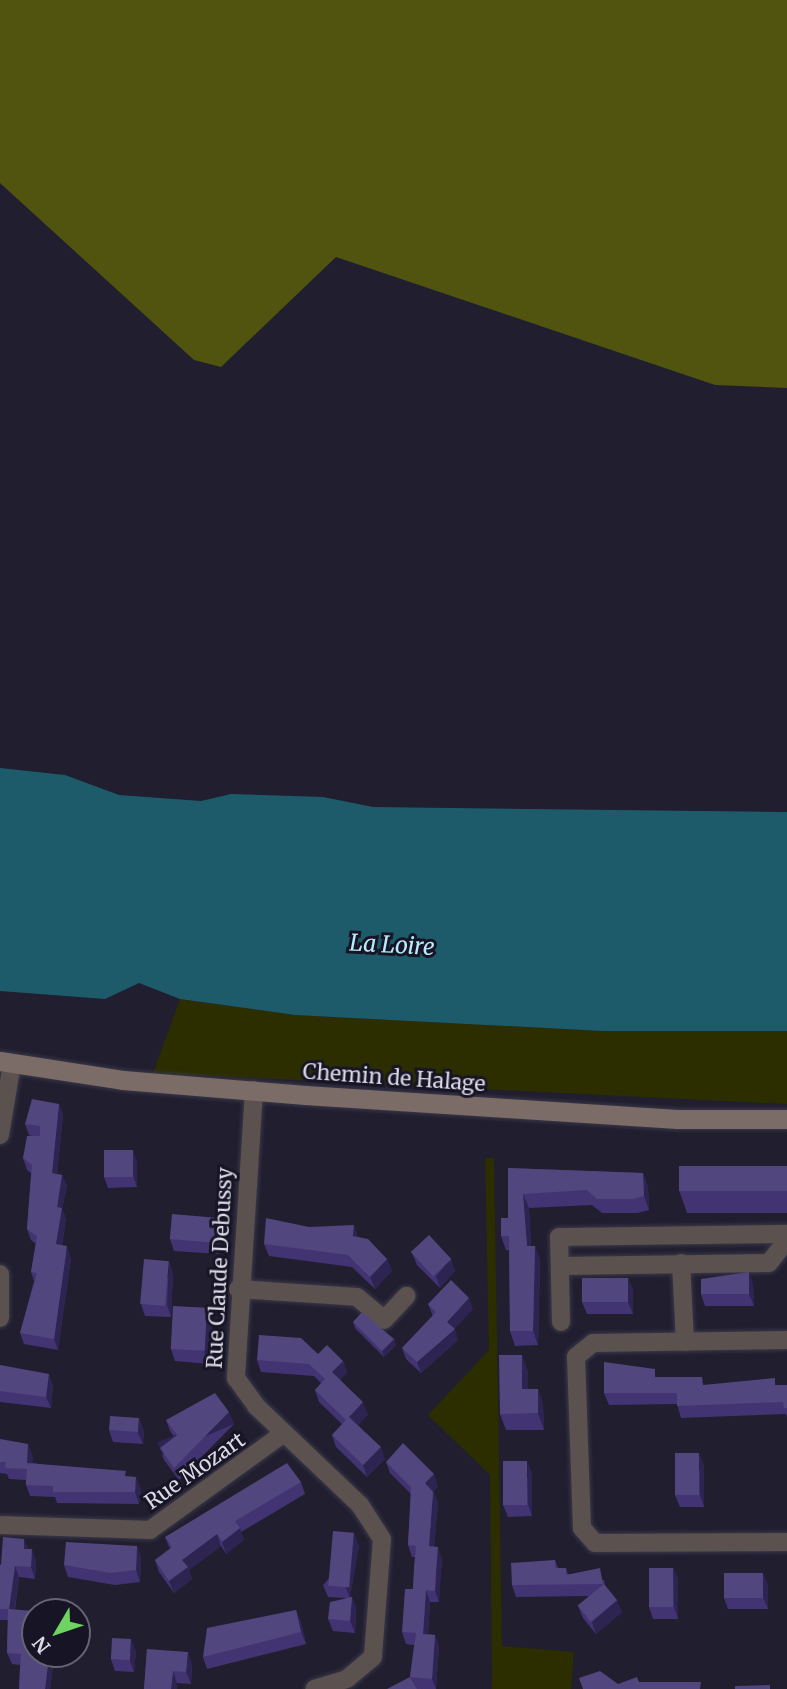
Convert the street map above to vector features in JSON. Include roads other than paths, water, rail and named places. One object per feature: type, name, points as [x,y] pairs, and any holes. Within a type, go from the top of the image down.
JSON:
[{"type":"main road","name":"Chemin de Halage","points":[[6,1062],[122,1080],[254,1090],[677,1119],[787,1119]]},
{"type":"street","points":[[0,1135],[6,1062]]},
{"type":"street","name":"Rue Claude Debussy","points":[[254,1090],[238,1289],[236,1378],[284,1433],[360,1505],[382,1539],[373,1657],[347,1679],[314,1689]]},
{"type":"street","points":[[561,1322],[559,1237],[787,1234]]},
{"type":"street","points":[[560,1266],[769,1263],[787,1240]]},
{"type":"street","points":[[681,1263],[685,1342]]},
{"type":"street","points":[[0,1274],[0,1318]]},
{"type":"street","points":[[238,1289],[358,1297],[384,1320],[406,1296]]},
{"type":"street","points":[[787,1340],[593,1343],[576,1357],[582,1528],[595,1542],[787,1542]]},
{"type":"street","name":"Rue Mozart","points":[[0,1525],[150,1530],[284,1433]]},
{"type":"water","name":"La Loire","points":[[0,768],[65,775],[119,795],[201,801],[231,794],[323,797],[373,807],[787,812],[787,1031],[602,1031],[295,1015],[180,999],[139,983],[105,999],[0,991]]}]
